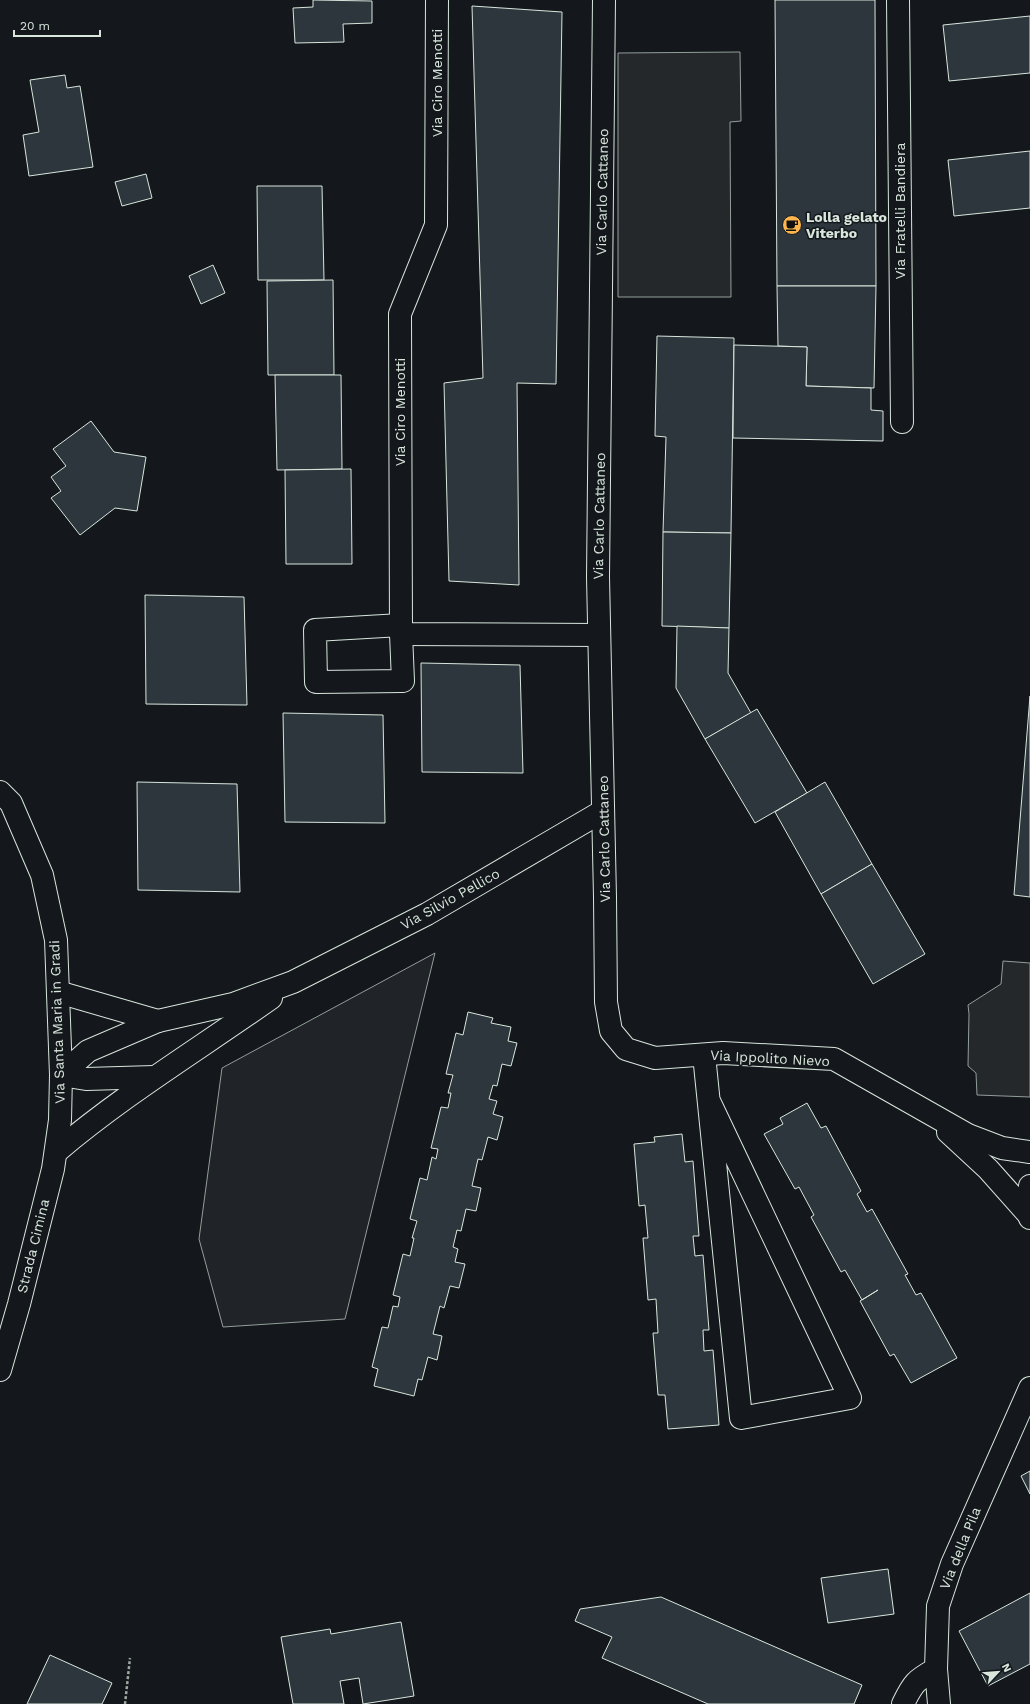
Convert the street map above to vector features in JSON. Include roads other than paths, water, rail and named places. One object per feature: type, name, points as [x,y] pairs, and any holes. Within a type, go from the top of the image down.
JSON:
[{"type":"street","name":"Via Ciro Menotti","points":[[437,0],[436,225],[400,314],[401,629],[599,635]]},
{"type":"street","name":"Via Carlo Cattaneo","points":[[604,0],[598,577],[602,811],[606,897],[606,1002],[611,1031]]},
{"type":"street","name":"Via Fratelli Bandiera","points":[[898,0],[902,422]]},
{"type":"street","name":"Via Santa Maria in Gradi","points":[[0,792],[11,803],[42,875],[56,940],[61,1075],[60,1120]]},
{"type":"street","name":"Via Silvio Pellico","points":[[61,1075],[88,1051],[158,1021],[233,1004],[294,982],[427,914],[602,811]]},
{"type":"street","name":"Via Silvio Pellico","points":[[56,1152],[86,1126],[154,1077],[233,1025],[294,982]]},
{"type":"street","name":"Via Silvio Pellico","points":[[58,992],[158,1021]]},
{"type":"street","name":"Via Ippolito Nievo","points":[[611,1031],[626,1049],[655,1058],[723,1053],[834,1059],[968,1135],[1002,1148],[1030,1152]]},
{"type":"street","points":[[704,1054],[741,1418],[850,1398],[709,1101]]},
{"type":"street","points":[[61,1075],[86,1079],[154,1077]]},
{"type":"street","name":"Via Ippolito Nievo","points":[[927,1112],[988,1169],[1030,1217]]},
{"type":"street","name":"Strada Cimina","points":[[0,1370],[19,1304],[53,1169],[60,1120]]},
{"type":"street","points":[[1030,1186],[1028,1201],[1030,1217]]},
{"type":"street","name":"Via della Pila","points":[[939,1704],[936,1669],[938,1606],[952,1564],[1030,1388]]},
{"type":"street","points":[[903,1704],[910,1689],[918,1679],[936,1669]]},
{"type":"place","name":"Lolla gelato Viterbo","points":[[792,225]]}]
